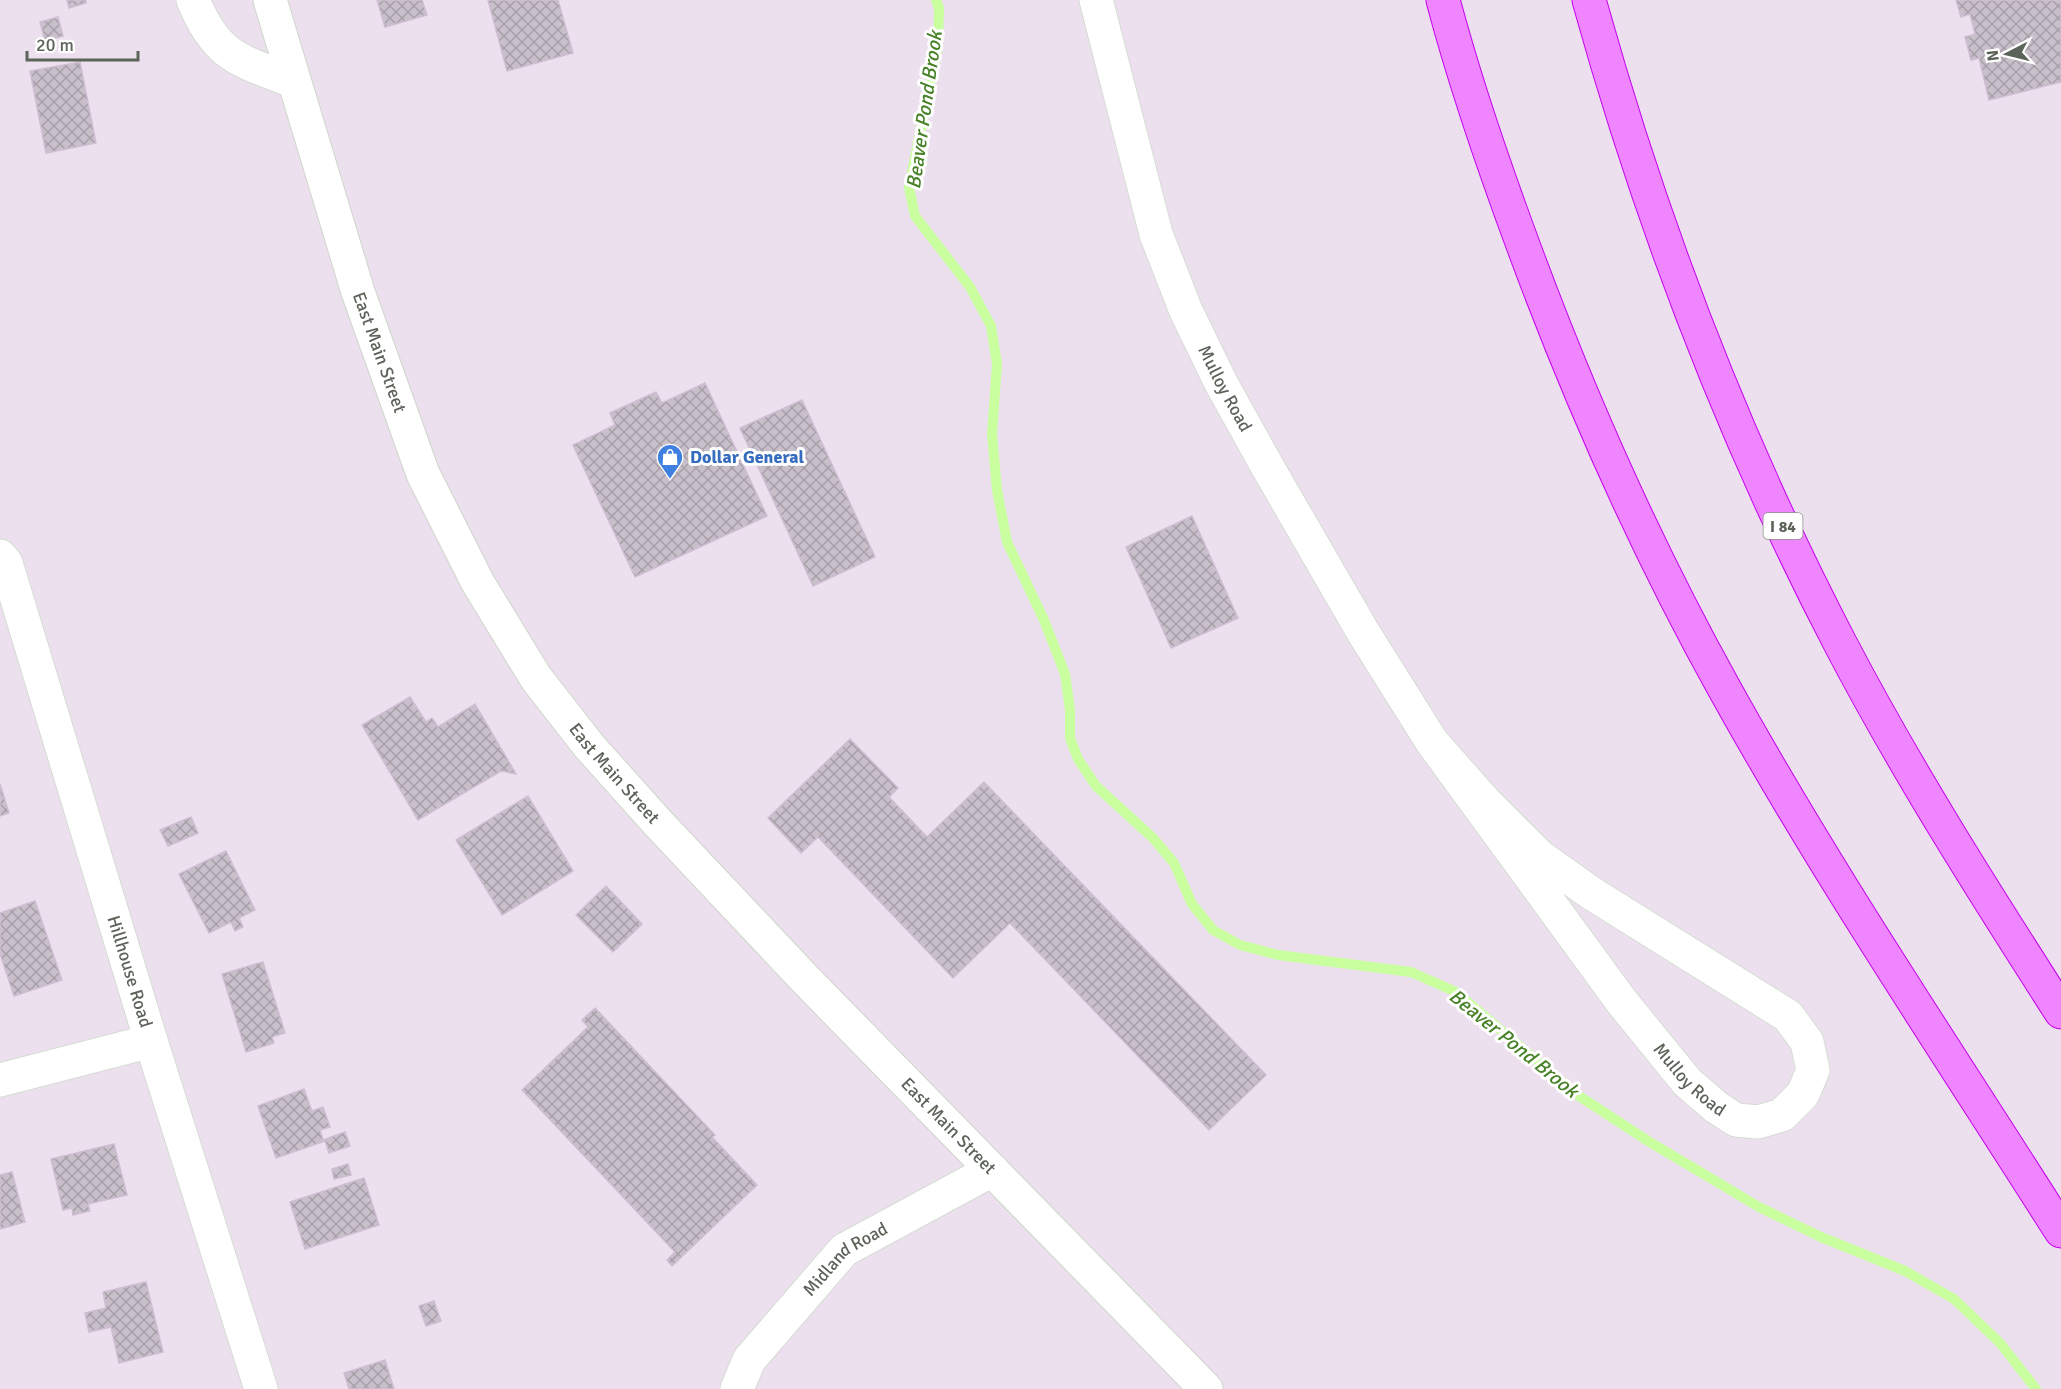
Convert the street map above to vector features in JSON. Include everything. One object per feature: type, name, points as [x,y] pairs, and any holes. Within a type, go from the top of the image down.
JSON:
[{"type":"highway","points":[[1443,0],[1476,112],[1543,299],[1617,475],[1671,586],[1723,686],[1784,793],[2061,1231]]},
{"type":"highway","name":"I 84","points":[[1589,0],[1658,219],[1721,387],[1764,485],[1837,635],[1884,724],[1978,881],[2061,1012]]},
{"type":"street","points":[[193,0],[210,34],[220,47],[232,56],[293,81]]},
{"type":"street","name":"East Main Street","points":[[270,0],[358,292],[423,474],[478,583],[536,678],[589,746],[658,823],[806,980],[1206,1389]]},
{"type":"street","name":"Mulloy Road","points":[[1096,0],[1156,234],[1186,311],[1221,383],[1363,632],[1432,742],[1622,1002],[1687,1082],[1716,1107],[1736,1120],[1758,1122],[1782,1115],[1803,1094],[1813,1070],[1807,1042],[1788,1016],[1591,893],[1539,856],[1486,803],[1432,742]]},
{"type":"street","name":"Hillhouse Road","points":[[0,556],[6,563],[151,1041],[261,1389]]},
{"type":"street","points":[[0,1080],[151,1041]]},
{"type":"street","name":"Midland Road","points":[[737,1389],[749,1360],[844,1250],[992,1170]]},
{"type":"building","points":[[67,0],[86,0],[86,3],[69,8]]},
{"type":"building","points":[[377,0],[422,0],[427,15],[385,27]]},
{"type":"building","points":[[488,0],[558,0],[573,53],[507,71]]},
{"type":"building","points":[[1956,0],[2061,0],[2061,82],[1989,100],[1979,58],[1971,60],[1965,37],[1975,34],[1970,14],[1961,17]]},
{"type":"building","points":[[58,17],[63,36],[45,41],[40,22]]},
{"type":"building","points":[[80,62],[96,143],[46,153],[30,71]]},
{"type":"building","name":"Dollar General","points":[[705,383],[767,516],[635,577],[573,445],[615,425],[610,413],[656,392],[662,403]]},
{"type":"building","points":[[802,400],[875,557],[813,586],[740,428]]},
{"type":"building","points":[[1192,516],[1238,618],[1171,648],[1126,547]]},
{"type":"building","points":[[410,697],[426,722],[432,718],[438,727],[475,704],[516,774],[501,771],[418,820],[362,725]]},
{"type":"building","points":[[850,739],[898,788],[889,797],[927,837],[984,782],[1266,1075],[1209,1130],[1010,923],[953,978],[818,837],[801,853],[768,818]]},
{"type":"building","points":[[0,784],[9,813],[0,816]]},
{"type":"building","points":[[528,796],[573,871],[502,915],[456,840]]},
{"type":"building","points":[[191,817],[198,833],[168,846],[160,830]]},
{"type":"building","points":[[226,851],[255,910],[239,918],[243,927],[235,931],[231,922],[209,933],[179,874]]},
{"type":"building","points":[[606,886],[642,924],[613,952],[576,915]]},
{"type":"building","points":[[35,901],[62,980],[14,996],[0,954],[0,913]]},
{"type":"building","points":[[263,962],[285,1033],[272,1037],[274,1043],[246,1052],[222,974]]},
{"type":"building","points":[[595,1008],[715,1135],[712,1137],[757,1185],[672,1266],[667,1260],[675,1252],[522,1090],[588,1027],[582,1020]]},
{"type":"building","points":[[304,1089],[312,1111],[323,1107],[330,1127],[320,1130],[323,1140],[345,1132],[350,1146],[329,1153],[325,1141],[276,1158],[258,1106]]},
{"type":"building","points":[[114,1144],[127,1195],[88,1204],[90,1211],[73,1215],[72,1208],[63,1210],[51,1159]]},
{"type":"building","points":[[348,1164],[351,1175],[334,1179],[332,1169]]},
{"type":"building","points":[[12,1172],[25,1222],[0,1229],[0,1175]]},
{"type":"building","points":[[364,1178],[379,1225],[305,1249],[290,1202]]},
{"type":"building","points":[[146,1282],[163,1352],[119,1363],[111,1327],[89,1332],[85,1313],[106,1308],[103,1292]]},
{"type":"building","points":[[434,1301],[441,1321],[426,1326],[419,1306]]},
{"type":"building","points":[[385,1360],[394,1389],[349,1389],[344,1373]]},
{"type":"waterway","name":"Beaver Pond Brook","points":[[936,0],[939,8],[938,46],[909,187],[915,216],[970,287],[991,326],[997,364],[992,434],[997,490],[1007,542],[1044,620],[1065,674],[1070,710],[1070,738],[1078,759],[1096,786],[1153,838],[1174,863],[1192,904],[1213,930],[1240,945],[1278,955],[1411,972],[1456,992],[1576,1094],[1648,1141],[1759,1207],[1821,1237],[1905,1271],[1954,1299],[2000,1343],[2036,1389]]},
{"type":"place","name":"Dollar General","points":[[670,480]]}]
